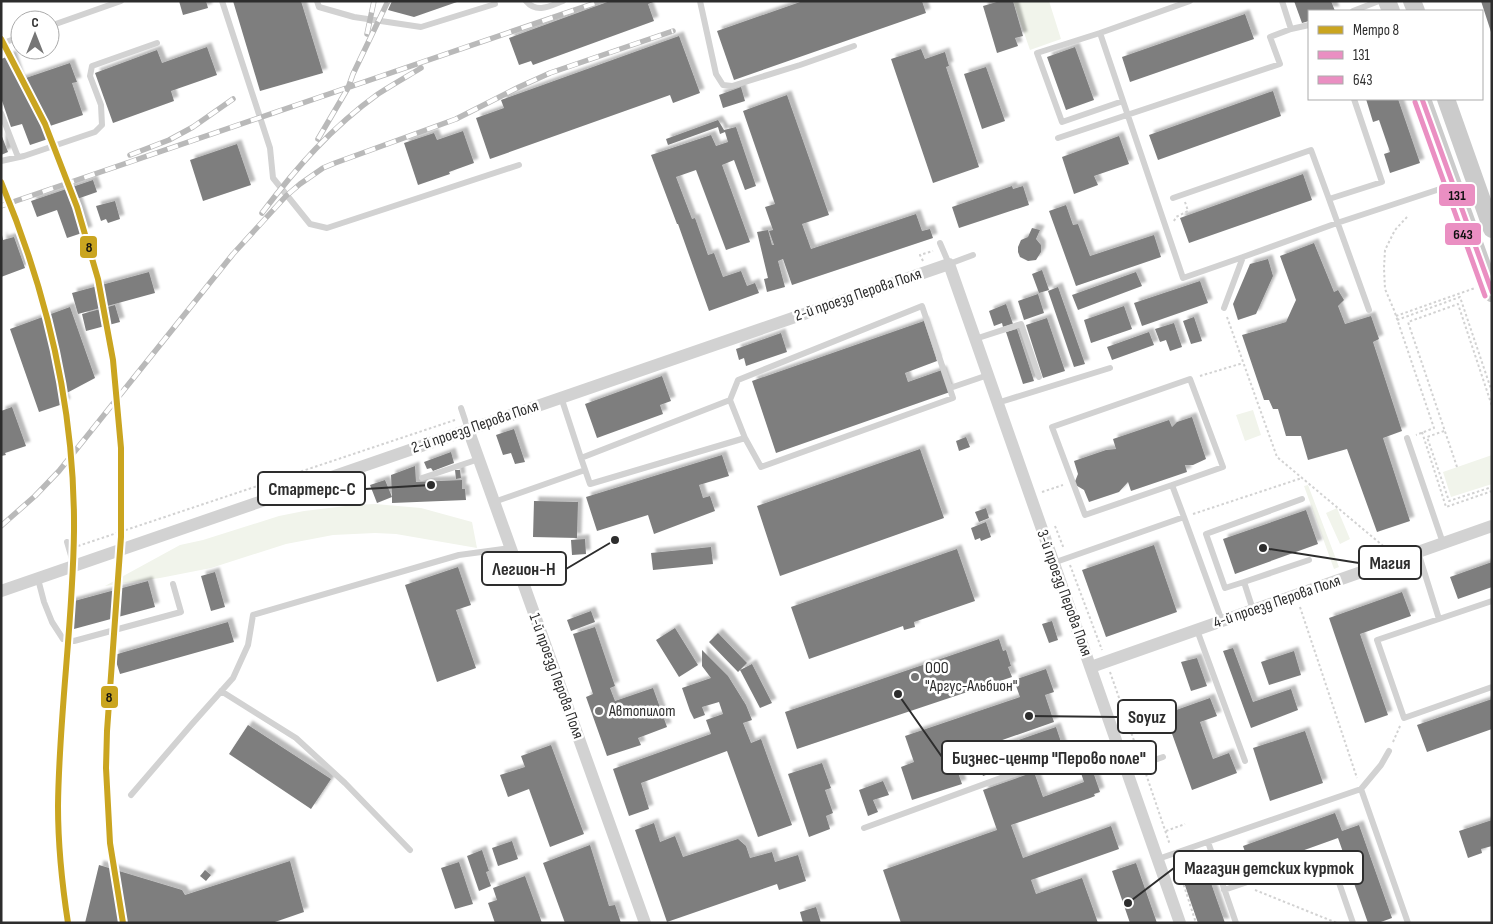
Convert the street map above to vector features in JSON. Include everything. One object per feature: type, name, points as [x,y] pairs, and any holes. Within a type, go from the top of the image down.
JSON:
[{"type":"main road","points":[[1422,100],[1453,184],[1484,290]]},
{"type":"main road","points":[[1446,100],[1492,229]]},
{"type":"street","name":"3-й проезд Перова Поля","points":[[948,264],[1180,923]]},
{"type":"street","name":"2-й проезд Перова Поля","points":[[1,591],[467,423],[560,397],[948,264]]},
{"type":"street","name":"1-й проезд Перова Поля","points":[[467,423],[645,923]]},
{"type":"street","name":"4-й проезд Перова Поля","points":[[1091,667],[1492,526]]},
{"type":"lane","points":[[60,22],[121,1]]},
{"type":"lane","points":[[222,1],[270,148],[273,178],[310,224],[327,228],[519,165]]},
{"type":"lane","points":[[317,1],[319,7],[354,17],[421,26],[495,4]]},
{"type":"lane","points":[[526,1],[531,6],[542,9],[563,1]]},
{"type":"lane","points":[[700,1],[716,74],[722,85],[732,86],[854,46]]},
{"type":"lane","points":[[1123,101],[1062,122],[1037,53],[1190,1]]},
{"type":"lane","points":[[1282,1],[1291,29]]},
{"type":"lane","points":[[1356,10],[1379,1]]},
{"type":"lane","points":[[1058,138],[1280,64],[1270,37],[1308,25]]},
{"type":"lane","points":[[1100,33],[1183,278],[1243,257],[1273,249],[1337,223],[1453,184]]},
{"type":"lane","points":[[1,161],[95,132],[102,125],[100,105],[90,76],[92,66],[158,42]]},
{"type":"lane","points":[[1329,199],[1382,182],[1354,100]]},
{"type":"lane","points":[[1,113],[18,157]]},
{"type":"lane","points":[[1173,198],[1311,150],[1369,310]]},
{"type":"lane","points":[[940,243],[948,264],[973,255]]},
{"type":"lane","points":[[1224,308],[1243,257]]},
{"type":"lane","points":[[922,306],[950,388],[953,398],[762,467],[745,438],[730,400],[738,380],[922,306]]},
{"type":"lane","points":[[975,339],[1021,324],[1039,377]]},
{"type":"lane","points":[[997,403],[1110,368]]},
{"type":"lane","points":[[950,388],[988,375]]},
{"type":"lane","points":[[1190,379],[1223,467],[1085,515],[1052,427],[1190,379]]},
{"type":"lane","points":[[560,397],[590,484],[745,438]]},
{"type":"lane","points":[[581,458],[730,400]]},
{"type":"lane","points":[[461,408],[467,423]]},
{"type":"lane","points":[[1407,438],[1443,543]]},
{"type":"lane","points":[[422,478],[479,459]]},
{"type":"lane","points":[[494,502],[585,470]]},
{"type":"lane","points":[[1172,485],[1188,516],[1222,621]]},
{"type":"lane","points":[[1302,498],[1206,534],[1225,588],[1309,560]]},
{"type":"lane","points":[[1053,563],[1188,516]]},
{"type":"lane","points":[[68,546],[74,566]]},
{"type":"lane","points":[[131,795],[233,678],[248,645],[253,615],[459,555],[511,548]]},
{"type":"lane","points":[[1418,552],[1439,619]]},
{"type":"lane","points":[[38,578],[44,602],[52,622],[63,639],[74,640],[181,612],[173,584]]},
{"type":"lane","points":[[1244,582],[1253,610]]},
{"type":"lane","points":[[1492,601],[1377,640],[1404,718],[1492,687]]},
{"type":"lane","points":[[1197,630],[1244,761]]},
{"type":"lane","points":[[221,691],[296,738],[346,783],[410,850]]},
{"type":"lane","points":[[1158,859],[1361,788],[1381,765],[1389,752]]},
{"type":"lane","points":[[864,828],[1020,771],[1064,761],[1100,760],[1120,754]]},
{"type":"lane","points":[[1126,770],[1163,758]]},
{"type":"lane","points":[[1361,788],[1408,923]]},
{"type":"lane","points":[[1208,842],[1236,923]]},
{"type":"lane","points":[[1224,890],[1329,854],[1354,923]]},
{"type":"path","points":[[1168,234],[1176,217],[1188,212],[1182,195]]},
{"type":"path","points":[[1407,217],[1395,230],[1385,250],[1385,289],[1434,428],[1407,438]]},
{"type":"path","points":[[1396,316],[1484,290]]},
{"type":"path","points":[[1397,320],[1460,297],[1492,392]]},
{"type":"path","points":[[1457,467],[1408,322],[1458,304],[1492,406]]},
{"type":"path","points":[[1224,308],[1277,457],[1398,559]]},
{"type":"path","points":[[1190,379],[1243,362]]},
{"type":"path","points":[[68,546],[467,423]]},
{"type":"path","points":[[1444,431],[1427,437],[1449,501],[1492,487]]},
{"type":"path","points":[[1422,432],[1446,507],[1492,491]]},
{"type":"path","points":[[1188,516],[1302,478]]},
{"type":"path","points":[[1042,492],[1072,482]]},
{"type":"path","points":[[1055,525],[1104,654]]},
{"type":"path","points":[[1299,605],[1361,788]]},
{"type":"path","points":[[1389,752],[1404,718]]},
{"type":"path","points":[[1166,831],[1185,824]]},
{"type":"path","points":[[1173,854],[1196,923]]},
{"type":"path","points":[[1241,884],[1337,923]]},
{"type":"shaded area","points":[[1013,1],[1049,1],[1061,39],[1030,50]]},
{"type":"shaded area","points":[[1253,410],[1261,435],[1245,441],[1236,415]]},
{"type":"shaded area","points":[[1492,455],[1492,484],[1451,497],[1443,472]]},
{"type":"shaded area","points":[[1308,485],[1339,567],[1334,569],[1304,486]]},
{"type":"shaded area","points":[[375,504],[421,508],[472,522],[477,548],[396,534],[333,535],[286,544],[211,568],[105,586],[180,545],[203,540],[279,516],[304,511]]},
{"type":"shaded area","points":[[1337,508],[1350,539],[1340,544],[1326,513]]},
{"type":"building","points":[[179,1],[206,1],[208,8],[183,15]]},
{"type":"building","points":[[233,1],[301,1],[323,73],[260,91]]},
{"type":"building","points":[[392,1],[457,2],[414,17],[388,10]]},
{"type":"building","points":[[610,1],[656,1],[648,4],[654,21],[533,65],[531,61],[519,65],[509,38]]},
{"type":"building","points":[[803,1],[922,1],[926,13],[734,80],[717,31]]},
{"type":"building","points":[[1000,1],[1013,1],[1023,36],[1015,38],[1018,46],[997,53],[983,6]]},
{"type":"building","points":[[1294,1],[1331,1],[1335,10],[1308,10],[1308,21],[1302,23]]},
{"type":"building","points":[[1481,1],[1492,1],[1492,32],[1491,32]]},
{"type":"building","points":[[1245,14],[1254,39],[1130,82],[1122,57]]},
{"type":"building","points":[[679,36],[700,93],[673,103],[670,95],[490,159],[476,118],[504,108],[501,100]]},
{"type":"building","points":[[207,47],[217,75],[171,91],[174,101],[113,123],[95,73],[157,50],[162,63]]},
{"type":"building","points":[[1075,47],[1094,100],[1066,110],[1047,57]]},
{"type":"building","points":[[921,49],[925,59],[945,52],[949,66],[946,67],[979,167],[933,183],[891,59]]},
{"type":"building","points":[[10,56],[10,60],[14,60],[20,80],[70,63],[77,82],[72,83],[83,115],[44,128],[48,139],[30,145],[22,124],[11,127],[1,98],[1,59]]},
{"type":"building","points":[[986,67],[1005,121],[982,129],[964,74]]},
{"type":"building","points":[[741,87],[745,101],[723,108],[719,95]]},
{"type":"building","points":[[1273,91],[1281,116],[1158,160],[1149,135]]},
{"type":"building","points":[[787,95],[829,215],[802,224],[811,249],[916,214],[922,231],[930,229],[933,238],[792,285],[783,259],[778,261],[785,287],[767,292],[764,279],[768,278],[757,232],[768,230],[772,245],[774,245],[769,231],[773,230],[765,207],[775,204],[743,111]]},
{"type":"building","points":[[1366,100],[1398,100],[1420,163],[1390,173],[1384,154],[1390,152],[1379,120],[1373,122]]},
{"type":"building","points":[[718,120],[724,130],[736,127],[756,186],[745,190],[734,160],[722,165],[750,242],[726,250],[696,170],[676,177],[692,219],[695,218],[708,255],[714,253],[723,277],[741,271],[747,286],[755,283],[759,293],[709,311],[651,155],[711,135],[716,146],[728,142],[725,132],[720,134],[718,127],[668,145],[666,139]]},
{"type":"building","points":[[463,131],[474,163],[418,185],[404,143],[434,133],[437,140]]},
{"type":"building","points":[[1,134],[8,152],[1,155]]},
{"type":"building","points":[[1119,136],[1129,164],[1094,176],[1098,185],[1074,194],[1062,157]]},
{"type":"building","points":[[237,144],[251,185],[203,201],[190,160]]},
{"type":"building","points":[[1303,174],[1312,200],[1189,243],[1180,218]]},
{"type":"building","points":[[93,180],[97,192],[77,199],[88,231],[67,238],[57,210],[37,217],[31,201]]},
{"type":"building","points":[[1012,186],[1013,189],[1023,186],[1029,205],[959,228],[952,207]]},
{"type":"building","points":[[115,201],[120,219],[108,223],[106,219],[101,221],[96,206]]},
{"type":"building","points":[[1066,205],[1073,225],[1078,224],[1090,256],[1154,235],[1161,257],[1076,286],[1049,211]]},
{"type":"building","points":[[1032,228],[1040,230],[1036,239],[1041,245],[1041,252],[1036,260],[1028,261],[1020,257],[1018,247],[1021,240],[1028,237]]},
{"type":"building","points":[[2,235],[3,240],[14,237],[25,268],[1,277]]},
{"type":"building","points":[[1314,243],[1334,292],[1338,290],[1344,300],[1338,306],[1345,324],[1371,316],[1379,339],[1373,342],[1402,431],[1383,438],[1410,521],[1377,532],[1347,449],[1308,460],[1301,436],[1286,436],[1278,409],[1273,409],[1269,400],[1264,400],[1242,335],[1286,322],[1296,300],[1280,256]]},
{"type":"building","points":[[1268,259],[1273,276],[1256,314],[1238,320],[1233,304],[1250,264]]},
{"type":"building","points":[[1042,270],[1049,290],[1039,293],[1032,274]]},
{"type":"building","points":[[149,272],[155,293],[78,314],[72,293]]},
{"type":"building","points":[[1136,272],[1142,286],[1078,310],[1072,295]]},
{"type":"building","points":[[1200,281],[1208,303],[1142,326],[1134,303]]},
{"type":"building","points":[[1058,287],[1085,364],[1074,367],[1048,291]]},
{"type":"building","points":[[1038,294],[1044,313],[1024,320],[1018,301]]},
{"type":"building","points":[[1006,304],[1013,324],[1003,327],[1002,323],[994,326],[989,311]]},
{"type":"building","points":[[115,305],[120,322],[86,331],[82,314]]},
{"type":"building","points":[[1124,306],[1132,329],[1091,343],[1084,320]]},
{"type":"building","points":[[70,307],[95,378],[63,395],[66,403],[39,412],[10,329]]},
{"type":"building","points":[[1194,317],[1202,341],[1191,344],[1183,321]]},
{"type":"building","points":[[1047,318],[1065,371],[1043,378],[1026,325]]},
{"type":"building","points":[[924,321],[937,361],[905,373],[908,382],[942,370],[950,392],[776,453],[752,381]]},
{"type":"building","points":[[1174,323],[1182,347],[1170,351],[1166,340],[1160,342],[1155,329]]},
{"type":"building","points":[[1017,329],[1034,381],[1023,384],[1006,332]]},
{"type":"building","points":[[1149,332],[1154,345],[1112,360],[1107,347]]},
{"type":"building","points":[[781,333],[787,352],[746,366],[744,358],[739,360],[736,349]]},
{"type":"building","points":[[662,376],[671,401],[660,405],[663,414],[597,438],[585,404]]},
{"type":"building","points":[[12,407],[26,446],[1,456],[1,411]]},
{"type":"building","points":[[1192,417],[1206,459],[1193,465],[1185,465],[1187,472],[1131,491],[1128,482],[1119,492],[1089,502],[1084,490],[1074,484],[1078,474],[1074,461],[1106,450],[1116,449],[1113,439],[1169,420],[1172,427],[1177,422]]},
{"type":"building","points":[[514,429],[525,462],[515,464],[511,453],[503,455],[496,435]]},
{"type":"building","points":[[966,437],[970,447],[959,451],[956,441]]},
{"type":"building","points":[[920,449],[944,518],[780,576],[757,506]]},
{"type":"building","points":[[451,452],[454,463],[433,471],[431,468],[427,469],[424,462]]},
{"type":"building","points":[[722,455],[729,476],[699,485],[703,498],[710,496],[715,511],[654,534],[648,515],[597,531],[586,497]]},
{"type":"building","points":[[415,466],[416,482],[462,480],[462,489],[465,489],[466,500],[392,503],[391,475]]},
{"type":"building","points":[[455,470],[460,470],[461,478],[456,479]]},
{"type":"building","points":[[385,480],[392,497],[377,503],[370,485]]},
{"type":"building","points":[[534,501],[578,502],[577,538],[533,537]]},
{"type":"building","points":[[986,508],[989,518],[979,522],[975,512]]},
{"type":"building","points":[[1306,510],[1318,544],[1235,574],[1223,539]]},
{"type":"building","points":[[986,522],[991,537],[981,541],[980,538],[975,540],[971,528]]},
{"type":"building","points":[[585,539],[586,554],[572,555],[571,540]]},
{"type":"building","points":[[1154,545],[1177,612],[1106,637],[1082,570]]},
{"type":"building","points":[[711,547],[713,564],[653,570],[651,553]]},
{"type":"building","points":[[957,549],[975,601],[914,622],[915,627],[904,630],[903,626],[809,659],[791,607]]},
{"type":"building","points":[[1492,562],[1492,587],[1458,599],[1450,577]]},
{"type":"building","points":[[458,567],[471,605],[456,610],[476,668],[437,682],[405,585]]},
{"type":"building","points":[[215,572],[225,607],[211,611],[201,576]]},
{"type":"building","points":[[148,581],[155,607],[74,629],[67,603]]},
{"type":"building","points":[[1402,592],[1411,616],[1360,634],[1388,715],[1365,723],[1329,618]]},
{"type":"building","points":[[591,611],[595,622],[571,631],[567,620]]},
{"type":"building","points":[[1052,621],[1058,640],[1049,643],[1042,624]]},
{"type":"building","points":[[228,622],[234,642],[120,674],[114,655]]},
{"type":"building","points":[[595,627],[615,686],[610,688],[615,701],[653,688],[667,727],[638,738],[641,745],[607,756],[586,697],[593,694],[573,634]]},
{"type":"building","points":[[675,628],[698,665],[679,677],[656,640]]},
{"type":"building","points":[[718,633],[747,663],[738,672],[709,642]]},
{"type":"building","points":[[999,639],[1003,651],[1006,650],[1011,666],[1008,667],[1012,677],[797,749],[785,712]]},
{"type":"building","points":[[1233,648],[1253,702],[1291,689],[1298,710],[1251,728],[1223,651]]},
{"type":"building","points":[[702,650],[728,676],[746,705],[752,720],[743,723],[751,743],[761,739],[792,825],[758,837],[727,751],[641,783],[649,809],[629,816],[613,769],[711,734],[706,720],[723,714],[719,702],[702,707],[705,715],[694,719],[682,688],[711,678],[702,666]]},
{"type":"building","points":[[1294,651],[1301,675],[1269,685],[1261,662]]},
{"type":"building","points":[[1197,658],[1207,686],[1191,691],[1181,662]]},
{"type":"building","points":[[752,664],[772,703],[760,708],[740,670]]},
{"type":"building","points":[[1046,669],[1054,692],[1045,695],[1054,722],[968,752],[967,750],[959,753],[957,747],[950,750],[962,784],[912,800],[901,767],[914,762],[905,736],[1020,697],[1014,680]]},
{"type":"building","points":[[1210,698],[1217,716],[1200,722],[1213,759],[1229,753],[1237,773],[1192,790],[1165,714]]},
{"type":"building","points":[[1492,699],[1492,729],[1427,752],[1417,725]]},
{"type":"building","points":[[248,725],[331,779],[311,809],[229,754]]},
{"type":"building","points":[[1056,727],[1063,748],[983,776],[975,755]]},
{"type":"building","points":[[1305,731],[1323,783],[1270,801],[1253,748]]},
{"type":"building","points":[[551,745],[584,834],[550,847],[529,789],[508,797],[500,775],[525,767],[521,756]]},
{"type":"building","points":[[822,763],[831,788],[825,790],[833,813],[826,816],[830,829],[809,837],[788,774]]},
{"type":"building","points":[[1090,763],[1100,792],[1094,794],[1095,796],[1011,825],[1023,858],[1111,826],[1119,849],[1031,880],[1036,894],[1082,878],[1098,923],[901,923],[883,870],[997,830],[983,790],[1034,772],[1043,797],[1084,782],[1079,767]]},
{"type":"building","points":[[883,781],[889,795],[873,800],[878,812],[868,816],[859,790]]},
{"type":"building","points":[[1335,813],[1342,831],[1359,825],[1392,918],[1378,923],[1368,923],[1338,838],[1251,869],[1243,846]]},
{"type":"building","points":[[1492,820],[1492,846],[1481,849],[1482,853],[1468,858],[1459,831]]},
{"type":"building","points":[[654,823],[660,842],[675,836],[683,857],[738,839],[746,846],[750,858],[772,852],[775,862],[798,855],[806,881],[779,890],[777,884],[667,922],[635,830]]},
{"type":"building","points":[[512,841],[518,859],[498,866],[492,848]]},
{"type":"building","points":[[590,845],[609,906],[615,905],[621,923],[565,923],[543,863]]},
{"type":"building","points":[[482,850],[489,871],[486,872],[491,886],[479,891],[467,856]]},
{"type":"building","points":[[290,861],[304,912],[272,923],[85,923],[99,865],[182,890],[185,895]]},
{"type":"building","points":[[459,862],[473,904],[455,909],[441,868]]},
{"type":"building","points":[[1136,863],[1157,923],[1130,923],[1112,871]]},
{"type":"building","points":[[1205,866],[1225,923],[1198,923],[1181,874]]},
{"type":"building","points":[[205,870],[211,875],[206,881],[200,876]]},
{"type":"building","points":[[525,876],[542,923],[495,923],[488,903],[497,900],[493,888]]},
{"type":"building","points":[[816,907],[821,923],[803,923],[800,912]]},
{"type":"railway","points":[[367,34],[374,1]]},
{"type":"railway","points":[[318,139],[348,88],[388,1]]},
{"type":"railway","points":[[1,206],[601,1]]},
{"type":"railway","points":[[1,526],[35,496],[59,471],[233,254],[286,196],[300,184],[323,168],[456,119],[550,73],[673,31]]},
{"type":"railway","points":[[262,213],[302,164],[345,120],[378,94],[421,68]]},
{"type":"railway","points":[[130,155],[169,140],[193,127],[233,99]]},
{"type":"metro line","name":"8","points":[[1,39],[45,124],[77,207],[98,279],[113,360],[121,448],[121,537],[106,768],[110,843],[123,923]]},
{"type":"metro line","name":"8","points":[[1,182],[32,266],[45,309],[55,353],[69,441],[73,486],[73,565],[58,806],[61,864],[68,923]]},
{"type":"transit line","name":"131","points":[[1422,100],[1492,292]]},
{"type":"transit line","name":"643","points":[[1415,102],[1485,296]]},
{"type":"place","name":"Стартерс-С","points":[[431,485]]},
{"type":"place","name":"Легион-Н","points":[[615,540]]},
{"type":"place","name":"Магия","points":[[1263,548]]},
{"type":"place","name":"ООО \"Аргус-Альбион\"","points":[[915,677]]},
{"type":"place","name":"Бизнес-центр \"Перово поле\"","points":[[898,694]]},
{"type":"place","name":"Автопилот","points":[[599,711]]},
{"type":"place","name":"Soyuz","points":[[1029,716]]},
{"type":"place","name":"Магазин детских курток","points":[[1128,903]]}]
